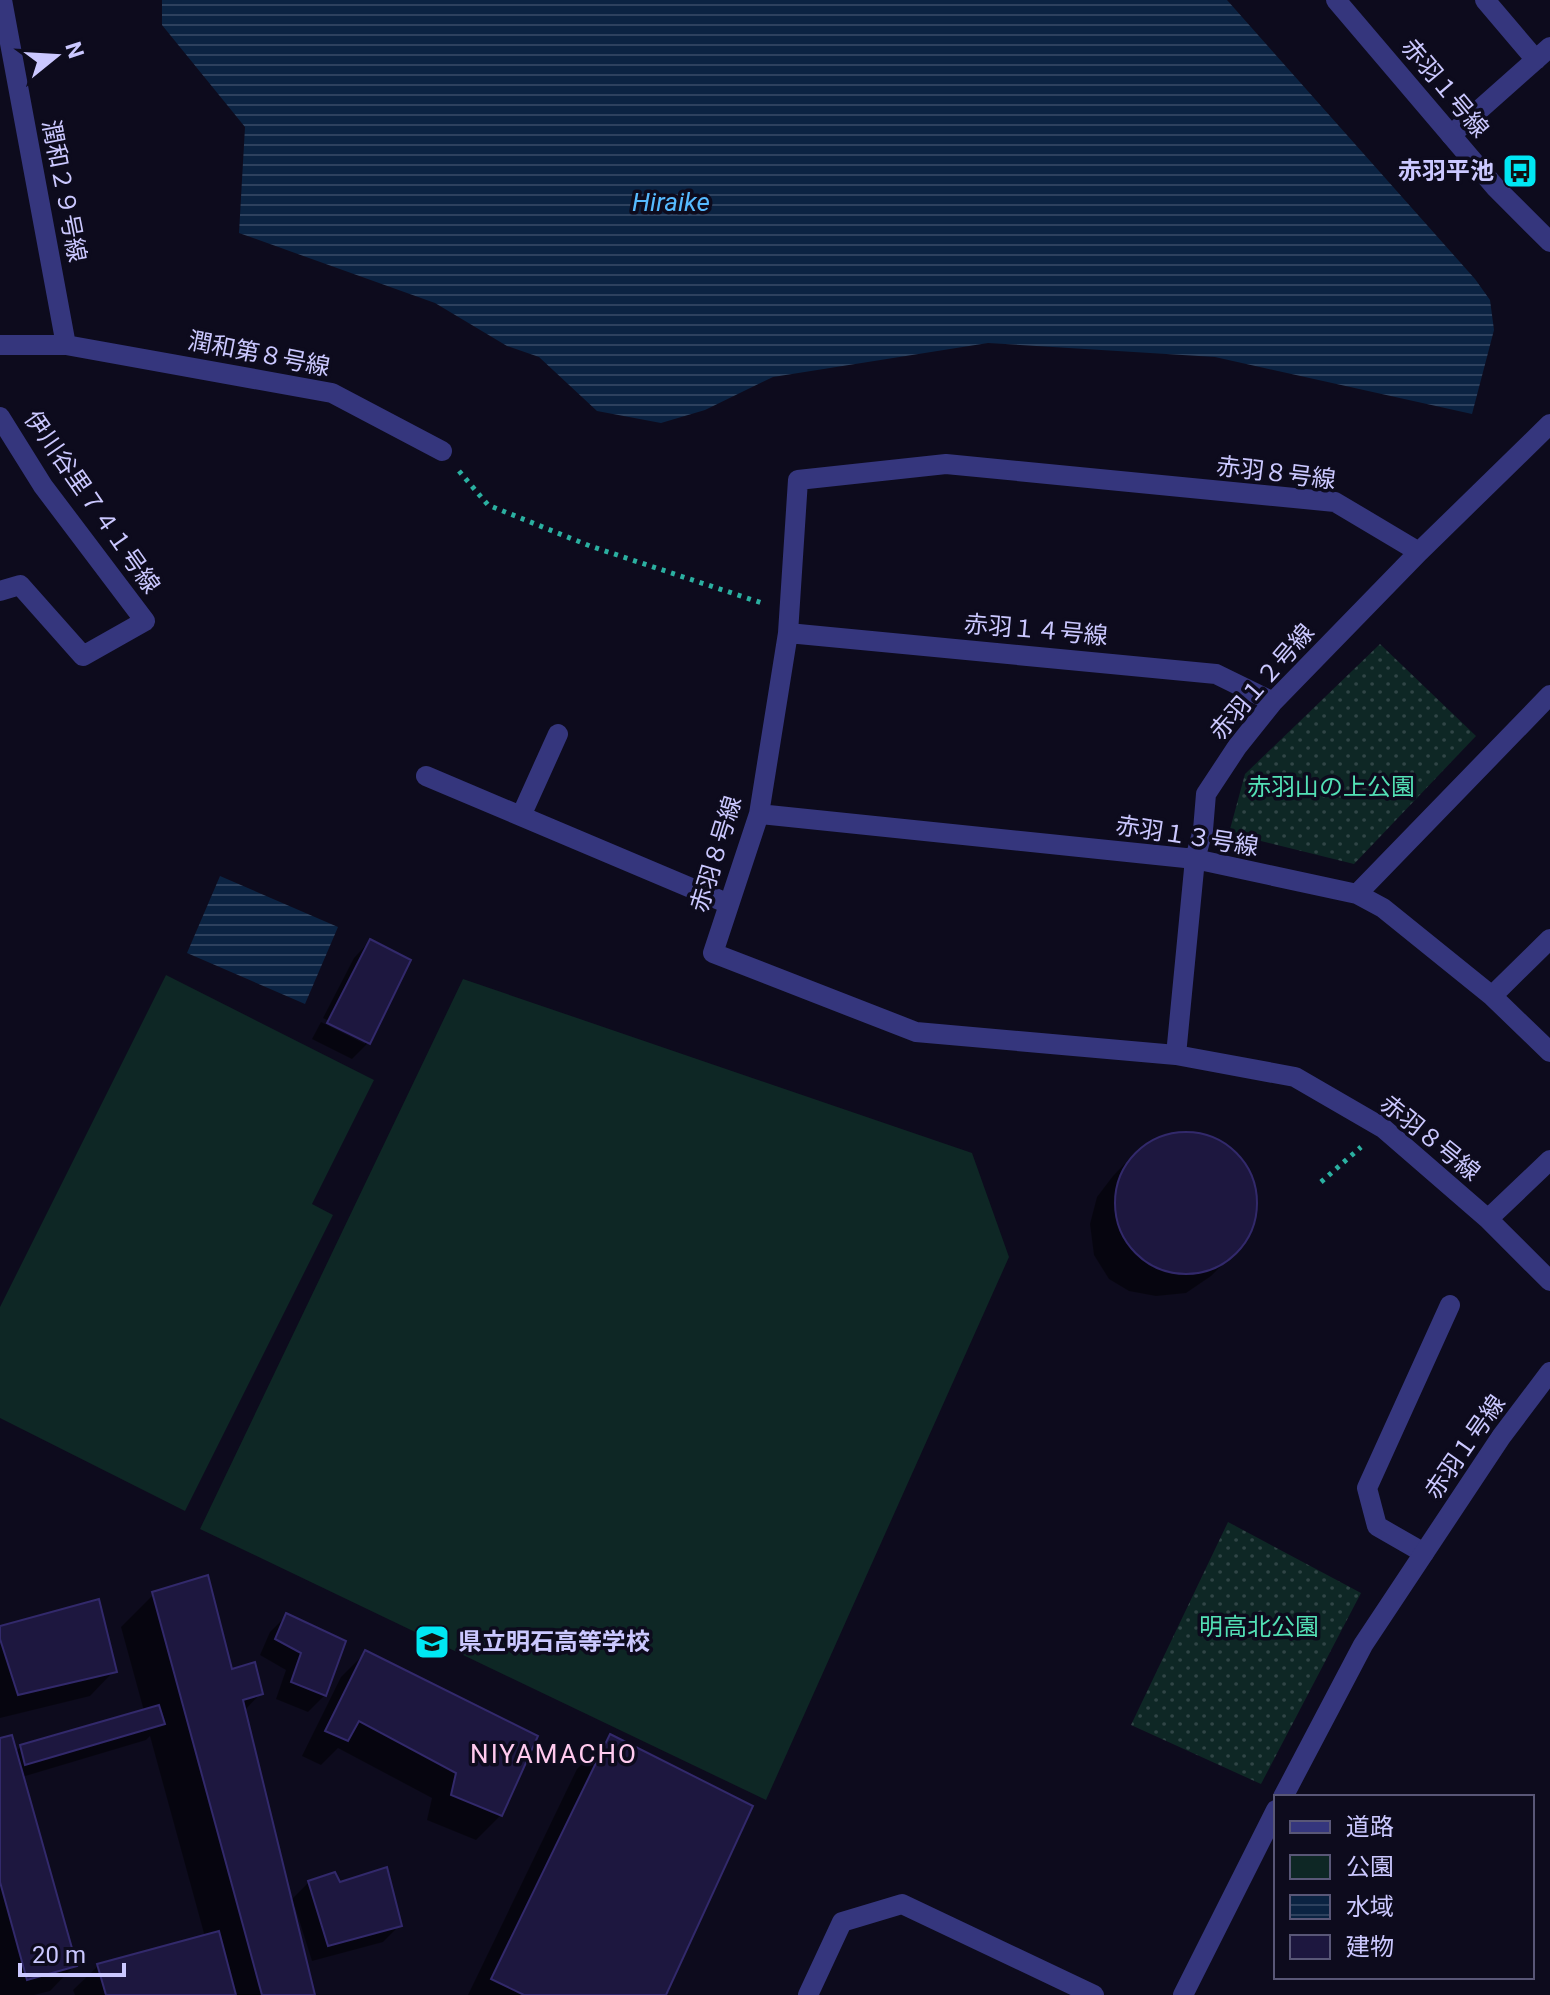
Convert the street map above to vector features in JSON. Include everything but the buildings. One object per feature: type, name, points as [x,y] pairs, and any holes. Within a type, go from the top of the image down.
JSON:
[{"type":"street","name":"潤和２９号線","points":[[2,0],[66,345]]},
{"type":"street","name":"赤羽１号線","points":[[1336,0],[1496,188],[1550,242]]},
{"type":"street","points":[[1451,135],[1543,54],[1485,0]]},
{"type":"street","name":"潤和第８号線","points":[[0,345],[66,345],[332,393],[442,451]]},
{"type":"street","name":"伊川谷里７４１号線","points":[[0,417],[43,486],[145,621],[83,656],[20,585],[0,591]]},
{"type":"street","name":"赤羽１２号線","points":[[1176,1055],[1195,859],[1203,830],[1206,794],[1237,747],[1273,702],[1419,552],[1550,424]]},
{"type":"street","name":"赤羽８号線","points":[[1419,552],[1335,502],[946,464],[798,480],[788,633],[759,814],[713,953],[916,1032],[1176,1055],[1295,1077],[1383,1128],[1488,1219],[1550,1281]]},
{"type":"street","name":"赤羽１４号線","points":[[788,633],[1216,674],[1273,702]]},
{"type":"street","points":[[1357,894],[1550,695]]},
{"type":"street","points":[[521,816],[558,734]]},
{"type":"street","points":[[426,776],[729,904]]},
{"type":"street","name":"赤羽１３号線","points":[[759,814],[1195,859],[1357,894],[1383,908],[1492,996],[1550,1052]]},
{"type":"street","points":[[1492,996],[1550,939]]},
{"type":"street","points":[[1488,1219],[1550,1160]]},
{"type":"street","points":[[1424,1553],[1377,1526],[1367,1488],[1450,1305]]},
{"type":"street","name":"赤羽１号線","points":[[1284,1795],[1363,1645],[1501,1437],[1550,1372]]},
{"type":"street","points":[[1183,1995],[1274,1814]]},
{"type":"street","points":[[808,1995],[842,1922],[902,1904],[1094,1995]]},
{"type":"path","points":[[442,451],[488,505],[590,546],[788,611]]},
{"type":"path","points":[[1321,1182],[1383,1128]]},
{"type":"green space","name":"赤羽山の上公園","points":[[1380,644],[1476,736],[1354,864],[1229,833],[1245,774]]},
{"type":"green space","points":[[166,975],[374,1080],[312,1204],[333,1215],[185,1511],[0,1418],[0,1307]]},
{"type":"green space","points":[[463,979],[972,1153],[1009,1257],[766,1800],[200,1529]]},
{"type":"green space","name":"明高北公園","points":[[1228,1522],[1361,1593],[1261,1784],[1131,1725]]},
{"type":"water","name":"Hiraike","points":[[162,0],[1227,0],[1475,279],[1490,300],[1494,330],[1472,414],[1215,357],[988,343],[773,377],[705,410],[661,423],[597,411],[539,357],[507,346],[435,303],[239,233],[245,127],[162,25]]},
{"type":"water","points":[[220,876],[338,927],[305,1004],[187,953]]},
{"type":"place","name":"赤羽平池","points":[[1520,171]]},
{"type":"place","name":"県立明石高等学校","points":[[432,1642]]},
{"type":"district","name":"NIYAMACHO","points":[[554,1754]]}]
